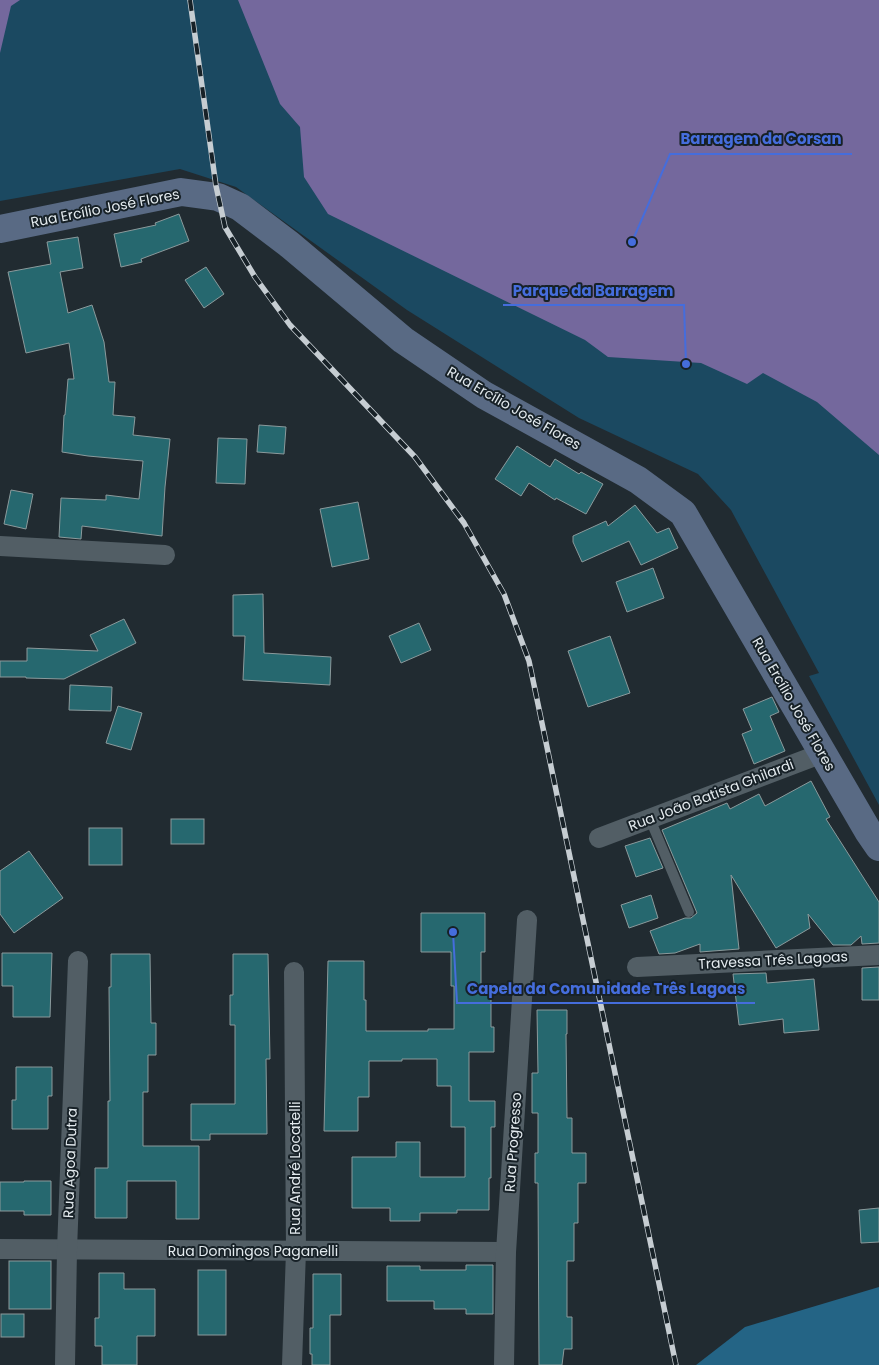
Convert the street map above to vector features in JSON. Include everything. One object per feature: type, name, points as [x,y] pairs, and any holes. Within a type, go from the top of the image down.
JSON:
[{"type":"street","name":"Rua Ercílio José Flores","points":[[0,229],[181,192],[218,197],[240,207],[290,245],[403,340],[484,395],[638,480],[683,513],[879,847]]},
{"type":"street","points":[[0,546],[166,555]]},
{"type":"street","name":"Rua João Batista Ghilardi","points":[[599,838],[824,753]]},
{"type":"street","name":"Rua Progresso","points":[[504,1365],[506,1252],[527,920]]},
{"type":"street","name":"Travessa Três Lagoas","points":[[637,967],[879,955]]},
{"type":"street","name":"Rua Agoa Dutra","points":[[65,1365],[67,1250],[78,960]]},
{"type":"street","name":"Rua André Locatelli","points":[[292,1365],[296,1251],[294,972]]},
{"type":"street","name":"Rua Domingos Paganelli","points":[[0,1249],[506,1252]]},
{"type":"lane","points":[[650,819],[689,912]]},
{"type":"shaded area","points":[[0,0],[879,0],[879,805],[809,676],[819,673],[731,510],[698,474],[579,418],[407,310],[236,187],[180,169],[0,201]]},
{"type":"shaded area","points":[[0,0],[20,0],[11,6],[0,53]]},
{"type":"shaded area","points":[[238,0],[879,0],[879,455],[817,402],[763,373],[747,384],[701,363],[608,357],[585,340],[328,214],[304,177],[300,127],[280,104]]},
{"type":"shaded area","points":[[879,1287],[879,1365],[696,1365],[745,1327]]},
{"type":"building","points":[[179,214],[189,241],[141,259],[142,262],[121,267],[114,234],[156,225],[155,223]]},
{"type":"building","points":[[78,237],[83,268],[60,272],[68,313],[92,305],[104,342],[109,382],[115,382],[113,415],[135,417],[133,435],[170,439],[162,536],[82,526],[81,539],[59,537],[61,498],[106,500],[106,495],[139,499],[143,461],[62,452],[68,379],[74,379],[69,343],[26,353],[8,272],[51,264],[47,242]]},
{"type":"building","points":[[206,267],[224,294],[204,308],[185,280]]},
{"type":"building","points":[[259,425],[286,427],[284,454],[257,452]]},
{"type":"building","points":[[218,438],[247,439],[245,484],[216,483]]},
{"type":"building","points":[[517,446],[550,467],[555,459],[579,474],[581,472],[603,484],[586,514],[556,498],[555,500],[529,483],[521,496],[495,479]]},
{"type":"building","points":[[11,490],[33,494],[26,529],[4,524]]},
{"type":"building","points":[[358,502],[369,559],[332,567],[320,509]]},
{"type":"building","points":[[635,505],[657,533],[669,528],[678,548],[641,565],[629,541],[582,562],[573,542],[573,536],[606,521],[608,526]]},
{"type":"building","points":[[653,568],[664,598],[627,612],[616,582]]},
{"type":"building","points":[[263,594],[264,653],[331,657],[330,685],[243,680],[245,636],[233,636],[233,595]]},
{"type":"building","points":[[124,619],[136,643],[64,679],[0,677],[0,661],[27,661],[27,648],[98,651],[90,635]]},
{"type":"building","points":[[419,623],[431,650],[401,663],[389,636]]},
{"type":"building","points":[[610,636],[630,693],[588,707],[568,651]]},
{"type":"building","points":[[70,685],[112,687],[111,711],[69,710]]},
{"type":"building","points":[[772,697],[779,712],[770,716],[785,751],[754,764],[742,734],[752,730],[743,709]]},
{"type":"building","points":[[118,706],[142,713],[131,750],[106,743]]},
{"type":"building","points":[[811,781],[830,817],[826,819],[879,902],[879,943],[862,944],[861,936],[851,945],[833,945],[808,914],[810,928],[776,948],[731,875],[739,949],[700,952],[700,944],[675,953],[659,954],[650,931],[685,918],[691,918],[697,913],[662,830],[727,803],[730,809],[759,794],[765,806]]},
{"type":"building","points":[[171,819],[204,819],[204,844],[171,844]]},
{"type":"building","points":[[89,828],[122,828],[122,865],[89,865]]},
{"type":"building","points":[[650,838],[663,868],[636,877],[625,846]]},
{"type":"building","points":[[29,851],[63,898],[14,933],[0,914],[0,871]]},
{"type":"building","points":[[651,895],[658,918],[629,928],[621,905]]},
{"type":"building","points":[[421,913],[485,913],[485,952],[481,952],[481,992],[491,992],[491,1027],[494,1027],[494,1052],[469,1052],[469,1101],[495,1101],[495,1127],[491,1127],[489,1210],[457,1210],[457,1213],[420,1213],[420,1221],[390,1221],[390,1208],[352,1208],[352,1157],[396,1157],[396,1142],[420,1142],[420,1177],[465,1177],[465,1127],[451,1127],[451,1086],[437,1086],[437,1059],[402,1059],[402,1061],[369,1061],[369,1097],[358,1097],[358,1131],[324,1131],[328,961],[364,961],[366,1031],[454,1029],[454,986],[451,986],[451,952],[421,952]]},
{"type":"building","points":[[2,953],[52,953],[50,1017],[13,1017],[13,986],[2,986]]},
{"type":"building","points":[[111,954],[150,954],[151,1023],[156,1023],[156,1055],[148,1055],[148,1092],[143,1092],[143,1146],[199,1146],[199,1219],[176,1219],[176,1181],[127,1181],[127,1218],[95,1218],[95,1168],[108,1168],[108,1101],[110,1101],[109,987],[111,987]]},
{"type":"building","points":[[233,954],[268,954],[270,1059],[266,1059],[267,1134],[210,1134],[210,1140],[191,1140],[191,1104],[235,1104],[235,1025],[230,1025],[230,995],[233,995]]},
{"type":"building","points":[[879,967],[879,1000],[862,1000],[862,968]]},
{"type":"building","points":[[766,973],[767,983],[814,979],[819,1030],[784,1033],[783,1019],[739,1025],[733,974]]},
{"type":"building","points":[[537,1010],[567,1010],[567,1118],[572,1118],[572,1153],[586,1153],[586,1183],[578,1183],[578,1223],[574,1223],[574,1261],[567,1261],[567,1317],[572,1317],[572,1349],[564,1349],[562,1365],[539,1365],[538,1183],[535,1183],[535,1153],[538,1153],[538,1113],[532,1113],[532,1073],[538,1073]]},
{"type":"building","points":[[16,1067],[52,1067],[52,1096],[48,1096],[48,1129],[12,1129],[12,1100],[16,1100]]},
{"type":"building","points":[[51,1181],[51,1215],[24,1215],[24,1211],[0,1211],[0,1182]]},
{"type":"building","points":[[879,1208],[879,1242],[861,1243],[859,1210]]},
{"type":"building","points":[[9,1261],[51,1261],[51,1309],[9,1309]]},
{"type":"building","points":[[466,1265],[493,1265],[493,1314],[466,1314],[466,1309],[434,1309],[434,1301],[387,1301],[387,1266],[420,1266],[420,1270],[466,1270]]},
{"type":"building","points":[[198,1270],[226,1270],[226,1335],[198,1335]]},
{"type":"building","points":[[99,1273],[124,1273],[124,1289],[155,1289],[155,1336],[137,1336],[137,1365],[102,1365],[102,1346],[95,1346],[95,1318],[99,1318]]},
{"type":"building","points":[[313,1274],[341,1274],[341,1315],[330,1315],[330,1365],[312,1365],[310,1328],[313,1328]]},
{"type":"building","points":[[1,1314],[24,1314],[24,1337],[1,1337]]},
{"type":"railway","points":[[190,0],[216,186],[225,227],[255,277],[290,325],[415,457],[464,523],[504,594],[529,661],[676,1365]]},
{"type":"place","name":"Barragem da Corsan","points":[[632,242]]},
{"type":"place","name":"Parque da Barragem","points":[[686,364]]},
{"type":"place","name":"Capela da Comunidade Três Lagoas","points":[[453,932]]}]
